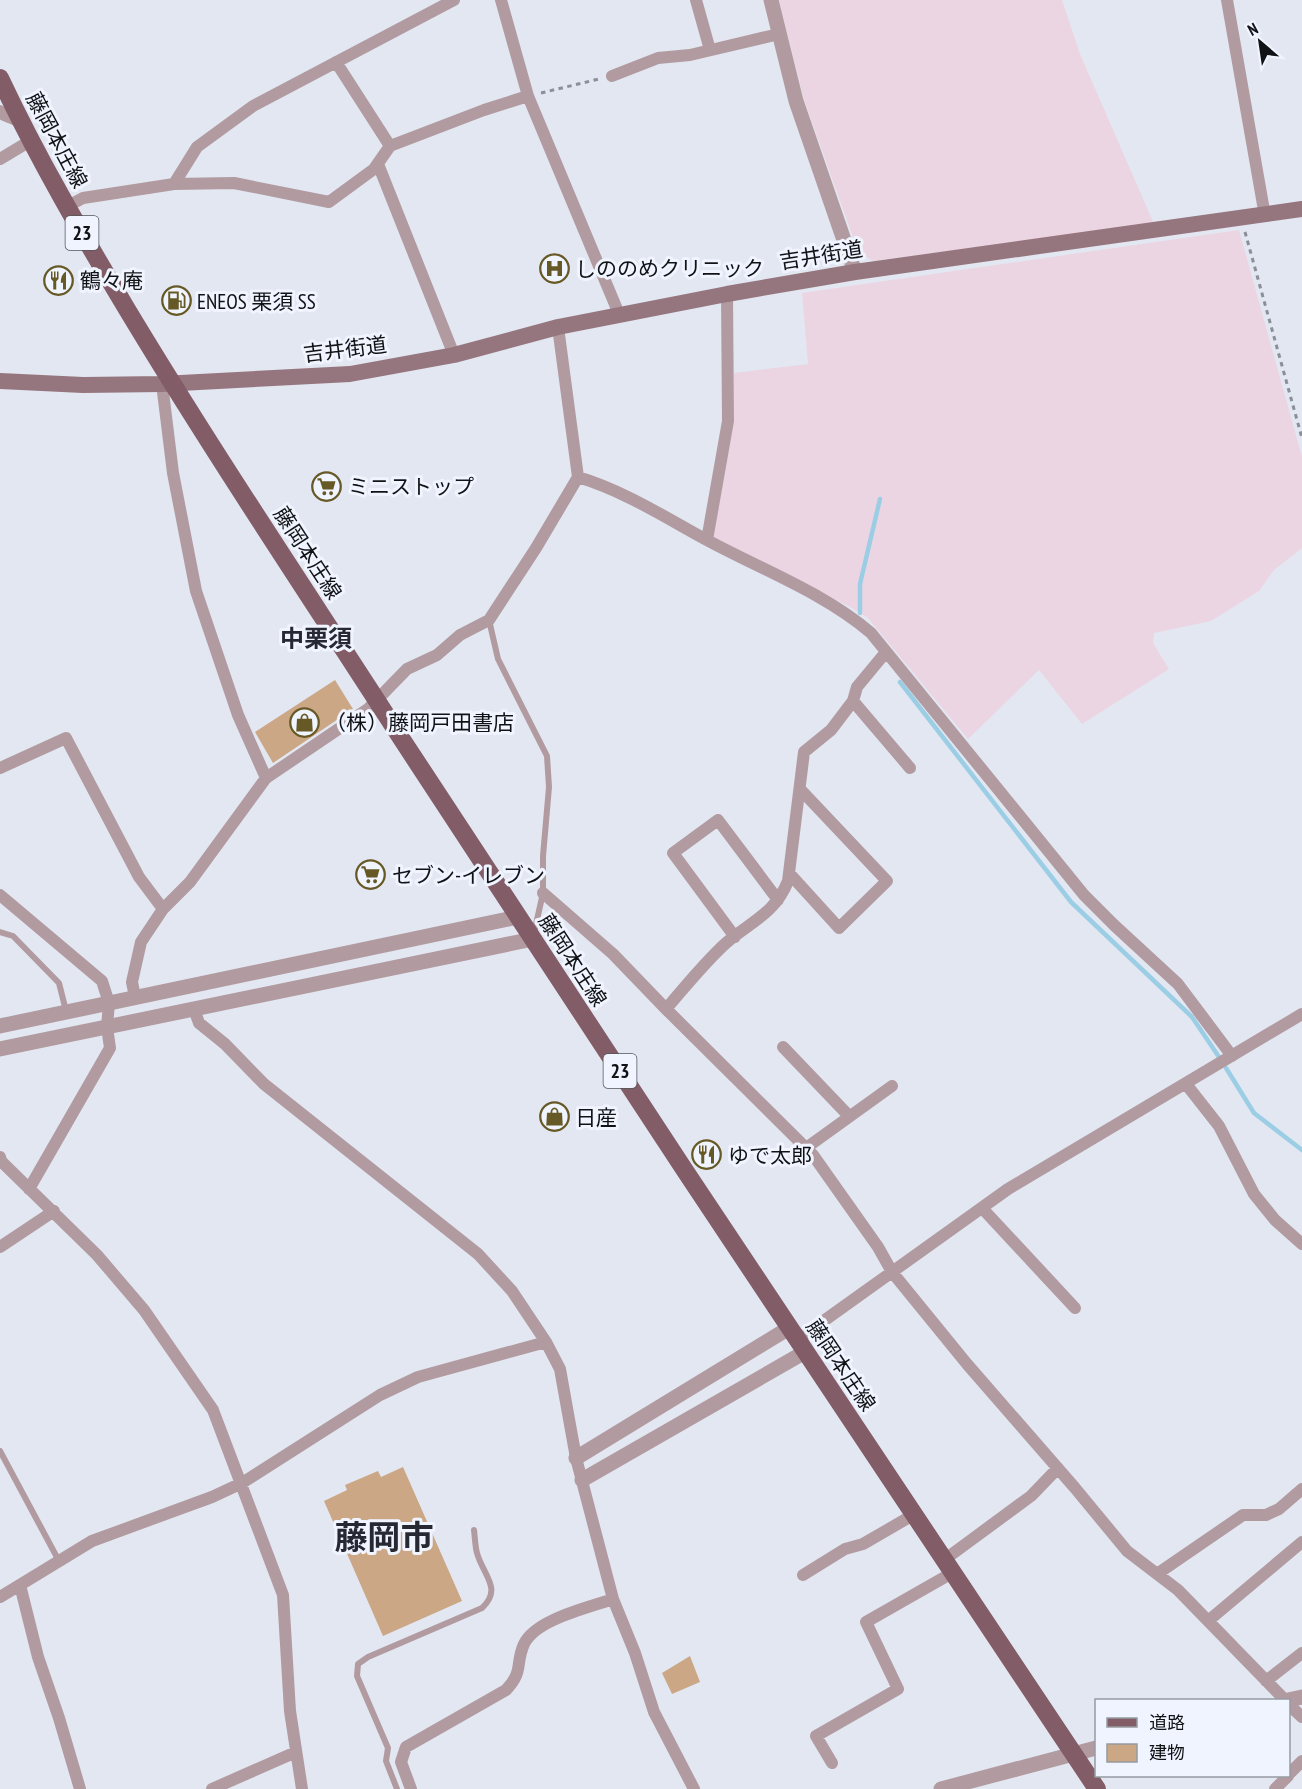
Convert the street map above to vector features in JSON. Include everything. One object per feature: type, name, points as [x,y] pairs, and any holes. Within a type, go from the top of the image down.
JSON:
[{"type":"main road","name":"藤岡本庄線","points":[[0,78],[30,141],[66,207],[167,384],[797,1340],[1097,1789]]},
{"type":"main road","name":"吉井街道","points":[[0,381],[82,385],[167,384],[350,374],[454,355],[558,327],[727,294],[855,272],[1302,209]]},
{"type":"street","points":[[174,184],[197,147],[253,106],[454,0]]},
{"type":"street","points":[[501,0],[528,96],[619,314]]},
{"type":"street","points":[[696,0],[710,50]]},
{"type":"street","points":[[771,0],[796,101],[855,272]]},
{"type":"street","points":[[1227,0],[1265,216]]},
{"type":"street","points":[[612,76],[658,58],[690,55],[779,34]]},
{"type":"street","points":[[336,62],[390,146]]},
{"type":"street","points":[[66,207],[83,198],[174,184],[234,183],[329,202],[374,169],[390,146],[484,110],[528,96]]},
{"type":"street","points":[[0,111],[3,115],[21,122]]},
{"type":"street","points":[[0,159],[30,141]]},
{"type":"street","points":[[378,164],[454,355]]},
{"type":"street","points":[[707,540],[728,421],[727,294]]},
{"type":"street","points":[[135,997],[132,982],[141,942],[163,909],[189,882],[266,778],[378,701],[407,669],[437,655],[460,635],[489,620],[536,548],[578,477],[558,327]]},
{"type":"street","points":[[167,384],[173,473],[196,591],[238,715],[266,778]]},
{"type":"street","points":[[578,477],[607,486],[656,510],[707,540],[849,614],[871,633],[1084,895],[1178,984],[1232,1056]]},
{"type":"street","points":[[666,1009],[716,953],[751,926],[782,897],[789,881],[804,752],[831,730],[853,701],[856,687],[886,652]]},
{"type":"street","points":[[853,701],[910,768]]},
{"type":"street","points":[[0,768],[66,738],[139,877],[163,909]]},
{"type":"street","points":[[789,873],[839,928],[887,881],[800,789]]},
{"type":"street","points":[[735,937],[673,853],[718,820],[778,900]]},
{"type":"street","points":[[543,893],[613,954],[813,1155],[878,1248],[892,1272],[967,1364],[1127,1551],[1178,1590],[1284,1699]]},
{"type":"street","points":[[0,895],[102,981],[109,1003],[107,1027],[110,1048],[29,1189]]},
{"type":"street","points":[[0,1026],[518,916]]},
{"type":"street","points":[[0,1050],[533,939]]},
{"type":"street","points":[[194,1009],[199,1023],[225,1044],[264,1084],[478,1254],[512,1291],[546,1342],[560,1370],[576,1458],[613,1599],[654,1712],[694,1789]]},
{"type":"street","points":[[582,1480],[797,1340],[1008,1189],[1302,1014]]},
{"type":"street","points":[[783,1047],[849,1116]]},
{"type":"street","points":[[1186,1084],[1219,1126],[1254,1194],[1275,1220],[1302,1244]]},
{"type":"street","points":[[806,1148],[892,1086]]},
{"type":"street","points":[[0,1160],[97,1255],[144,1310],[213,1410],[283,1595],[290,1711],[302,1789]]},
{"type":"street","points":[[982,1208],[1076,1308]]},
{"type":"street","points":[[0,1247],[54,1211]]},
{"type":"street","points":[[576,1458],[797,1340]]},
{"type":"street","points":[[0,1597],[92,1541],[212,1497],[242,1483],[380,1395],[418,1377],[546,1342]]},
{"type":"street","points":[[832,1763],[816,1736],[898,1689],[866,1622],[948,1567],[1032,1496],[1058,1468]]},
{"type":"street","points":[[1157,1574],[1242,1515],[1266,1515],[1273,1512],[1302,1489]]},
{"type":"street","points":[[803,1575],[845,1549],[862,1544],[913,1515]]},
{"type":"street","points":[[1208,1621],[1302,1542]]},
{"type":"street","points":[[20,1584],[38,1657],[80,1789]]},
{"type":"street","points":[[411,1789],[401,1762],[406,1747],[506,1690],[517,1679],[524,1644],[535,1630],[552,1621],[613,1599]]},
{"type":"street","points":[[1266,1681],[1302,1653]]},
{"type":"street","points":[[1290,1705],[1302,1717]]},
{"type":"street","points":[[940,1789],[1095,1748]]},
{"type":"street","points":[[212,1789],[296,1752]]},
{"type":"street","points":[[1290,1773],[1302,1761]]},
{"type":"street","points":[[1275,1789],[1286,1777]]},
{"type":"lane","points":[[489,620],[498,659],[547,756],[549,787],[543,856],[543,893],[533,939]]},
{"type":"lane","points":[[0,932],[13,936],[59,983],[66,1012]]},
{"type":"lane","points":[[0,1451],[59,1561]]},
{"type":"lane","points":[[397,1789],[386,1761],[388,1748],[357,1676],[358,1664],[368,1657],[482,1608],[491,1600],[492,1590],[477,1553],[474,1530]]},
{"type":"path","points":[[528,96],[612,76]]},
{"type":"path","points":[[1241,219],[1302,438]]},
{"type":"shaded area","points":[[779,0],[1062,0],[1080,54],[1154,224],[873,261],[858,251],[804,100]]},
{"type":"shaded area","points":[[1239,230],[1302,457],[1302,548],[1274,570],[1259,591],[1211,621],[1154,633],[1153,643],[1169,669],[1082,724],[1039,670],[968,739],[868,618],[713,537],[734,421],[734,373],[808,364],[802,293]]},
{"type":"building","name":"（株）藤岡戸田書店","points":[[335,680],[353,709],[273,763],[255,732]]},
{"type":"building","points":[[403,1467],[462,1601],[383,1636],[324,1501],[347,1490],[345,1485],[378,1471],[381,1477]]},
{"type":"building","points":[[690,1656],[700,1682],[672,1694],[662,1673]]},
{"type":"waterway","points":[[860,613],[860,584],[880,499]]},
{"type":"waterway","points":[[900,682],[1071,902],[1192,1017],[1219,1057]]},
{"type":"waterway","points":[[1226,1068],[1254,1113],[1302,1150]]},
{"type":"place","name":"しののめクリニック","points":[[554,268]]},
{"type":"place","name":"鶴々庵","points":[[59,280]]},
{"type":"place","name":"ENEOS 栗須 SS","points":[[176,301]]},
{"type":"place","name":"ミニストップ","points":[[327,486]]},
{"type":"place","name":"（株）藤岡戸田書店","points":[[304,722]]},
{"type":"place","name":"セブン-イレブン","points":[[371,875]]},
{"type":"place","name":"日産","points":[[554,1117]]},
{"type":"place","name":"ゆで太郎","points":[[707,1155]]},
{"type":"district","name":"中栗須","points":[[316,638]]},
{"type":"district","name":"藤岡市","points":[[384,1536]]}]
